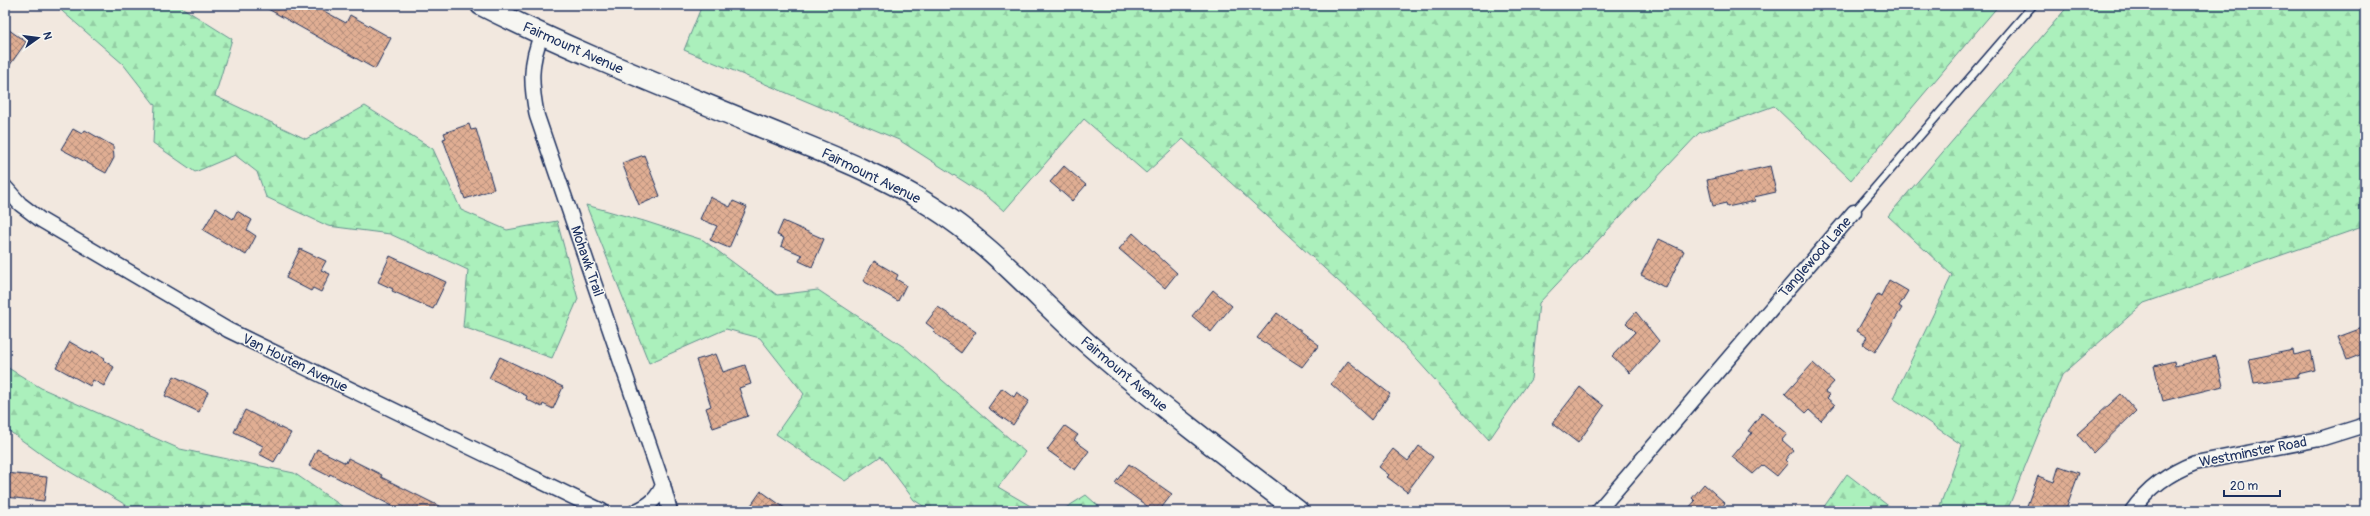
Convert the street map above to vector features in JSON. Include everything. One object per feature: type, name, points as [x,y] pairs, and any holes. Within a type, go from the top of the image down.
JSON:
[{"type":"main road","name":"Fairmount Avenue","points":[[481,5],[542,34],[844,161],[885,180],[932,206],[978,242],[1135,385],[1298,511]]},
{"type":"street","name":"Mohawk Trail","points":[[542,34],[535,50],[532,69],[537,116],[663,485],[670,511]]},
{"type":"street","name":"Van Houten Avenue","points":[[5,187],[20,204],[41,220],[228,330],[602,511]]},
{"type":"street","name":"Tanglewood Lane","points":[[1598,511],[1854,212]]},
{"type":"street","name":"Westminster Road","points":[[2132,511],[2143,495],[2160,481],[2178,470],[2195,463],[2320,439],[2365,425]]},
{"type":"street","points":[[636,511],[648,506],[654,500],[663,485]]},
{"type":"lane","name":"Tanglewood Lane","points":[[1854,212],[2033,5]]},
{"type":"green space","points":[[55,5],[178,5],[232,39],[215,96],[306,139],[365,106],[433,149],[461,210],[507,230],[557,221],[578,299],[552,358],[463,327],[468,270],[390,234],[328,226],[266,197],[257,172],[235,155],[195,172],[153,143],[155,105],[123,64]]},
{"type":"green space","points":[[702,5],[1999,5],[1851,180],[1774,106],[1699,133],[1539,303],[1531,379],[1489,440],[1383,322],[1183,139],[1146,173],[1084,119],[1004,211],[988,197],[899,140],[684,50]]},
{"type":"green space","points":[[2069,5],[2365,5],[2365,226],[2144,303],[2062,375],[2007,511],[1938,511],[1962,445],[1893,398],[1952,275],[1888,216]]},
{"type":"green space","points":[[586,205],[644,221],[703,240],[777,295],[818,290],[904,347],[1025,452],[998,487],[1039,511],[931,511],[914,500],[881,456],[845,481],[776,434],[804,394],[760,338],[726,329],[649,363]]},
{"type":"green space","points":[[5,366],[41,388],[180,449],[294,473],[349,511],[136,511],[45,457],[5,428]]},
{"type":"green space","points":[[1847,474],[1895,511],[1821,511]]},
{"type":"green space","points":[[1086,495],[1104,511],[1061,511]]},
{"type":"building","points":[[261,5],[313,5],[346,23],[350,15],[391,38],[375,69]]},
{"type":"building","points":[[5,27],[26,42],[5,72]]},
{"type":"building","points":[[469,124],[471,130],[476,129],[494,189],[465,199],[443,139],[446,138],[444,133]]},
{"type":"building","points":[[73,129],[82,134],[85,130],[113,146],[114,158],[106,173],[61,149]]},
{"type":"building","points":[[644,155],[660,196],[639,205],[622,163]]},
{"type":"building","points":[[1064,166],[1086,185],[1072,201],[1050,182]]},
{"type":"building","points":[[1770,166],[1776,192],[1754,197],[1755,201],[1727,207],[1726,203],[1713,206],[1707,180]]},
{"type":"building","points":[[710,197],[730,207],[733,201],[747,207],[729,248],[710,240],[717,226],[700,219]]},
{"type":"building","points":[[216,208],[233,219],[237,211],[252,220],[247,230],[256,236],[246,255],[203,230]]},
{"type":"building","points":[[783,221],[824,239],[812,267],[799,261],[802,255],[781,246],[784,238],[777,235]]},
{"type":"building","points":[[1133,233],[1177,273],[1165,288],[1119,249]]},
{"type":"building","points":[[1659,239],[1684,251],[1666,288],[1641,275]]},
{"type":"building","points":[[300,249],[326,261],[321,270],[330,274],[321,292],[313,288],[311,291],[286,278]]},
{"type":"building","points":[[390,256],[446,282],[433,309],[392,291],[393,289],[378,282]]},
{"type":"building","points":[[874,261],[898,275],[896,279],[906,285],[898,301],[863,281]]},
{"type":"building","points":[[1889,280],[1908,291],[1899,306],[1902,308],[1875,352],[1863,344],[1867,337],[1857,331],[1878,294],[1881,296]]},
{"type":"building","points":[[1213,290],[1232,306],[1211,332],[1192,316]]},
{"type":"building","points":[[938,307],[976,332],[961,353],[933,332],[935,330],[926,323]]},
{"type":"building","points":[[1636,312],[1659,341],[1630,373],[1612,356],[1635,332],[1626,323]]},
{"type":"building","points":[[1277,313],[1319,345],[1302,367],[1257,338]]},
{"type":"building","points":[[2365,327],[2365,353],[2347,360],[2338,337]]},
{"type":"building","points":[[70,342],[91,354],[92,351],[105,358],[103,360],[114,367],[104,386],[93,380],[90,386],[56,367]]},
{"type":"building","points":[[2293,350],[2294,355],[2311,351],[2315,370],[2298,374],[2298,377],[2254,383],[2249,359]]},
{"type":"building","points":[[716,354],[723,372],[745,365],[751,384],[739,388],[748,416],[713,428],[706,408],[711,406],[696,360]]},
{"type":"building","points":[[2216,356],[2223,386],[2163,401],[2154,366],[2174,361],[2175,366]]},
{"type":"building","points":[[500,357],[563,387],[553,409],[543,404],[542,407],[526,399],[527,396],[489,378]]},
{"type":"building","points":[[1348,361],[1390,394],[1371,420],[1331,384]]},
{"type":"building","points":[[1813,363],[1834,382],[1825,392],[1830,395],[1827,398],[1835,405],[1821,421],[1809,410],[1806,413],[1785,394]]},
{"type":"building","points":[[174,376],[208,392],[199,412],[165,396]]},
{"type":"building","points":[[1580,387],[1604,406],[1578,443],[1552,423]]},
{"type":"building","points":[[1002,388],[1014,397],[1017,392],[1029,401],[1013,425],[988,408]]},
{"type":"building","points":[[2121,394],[2136,411],[2093,453],[2077,434]]},
{"type":"building","points":[[245,410],[291,433],[274,462],[259,454],[263,446],[234,432]]},
{"type":"building","points":[[1762,413],[1787,434],[1782,440],[1793,450],[1785,460],[1788,463],[1777,476],[1763,465],[1753,474],[1732,457],[1752,433],[1748,431]]},
{"type":"building","points":[[1065,426],[1078,435],[1074,440],[1089,451],[1075,470],[1047,450]]},
{"type":"building","points":[[1419,446],[1433,457],[1407,492],[1387,477],[1389,475],[1379,467],[1393,449],[1408,461]]},
{"type":"building","points":[[317,449],[346,463],[348,458],[382,475],[381,477],[449,511],[402,511],[330,474],[329,476],[309,466]]},
{"type":"building","points":[[1129,464],[1172,494],[1159,511],[1154,511],[1115,483]]},
{"type":"building","points":[[2059,466],[2079,473],[2065,511],[2025,511],[2038,476],[2054,482]]},
{"type":"building","points":[[5,473],[47,477],[44,501],[5,497]]},
{"type":"building","points":[[1704,484],[1725,503],[1719,511],[1686,511],[1695,501],[1692,498]]},
{"type":"building","points":[[761,491],[789,511],[747,511]]}]
